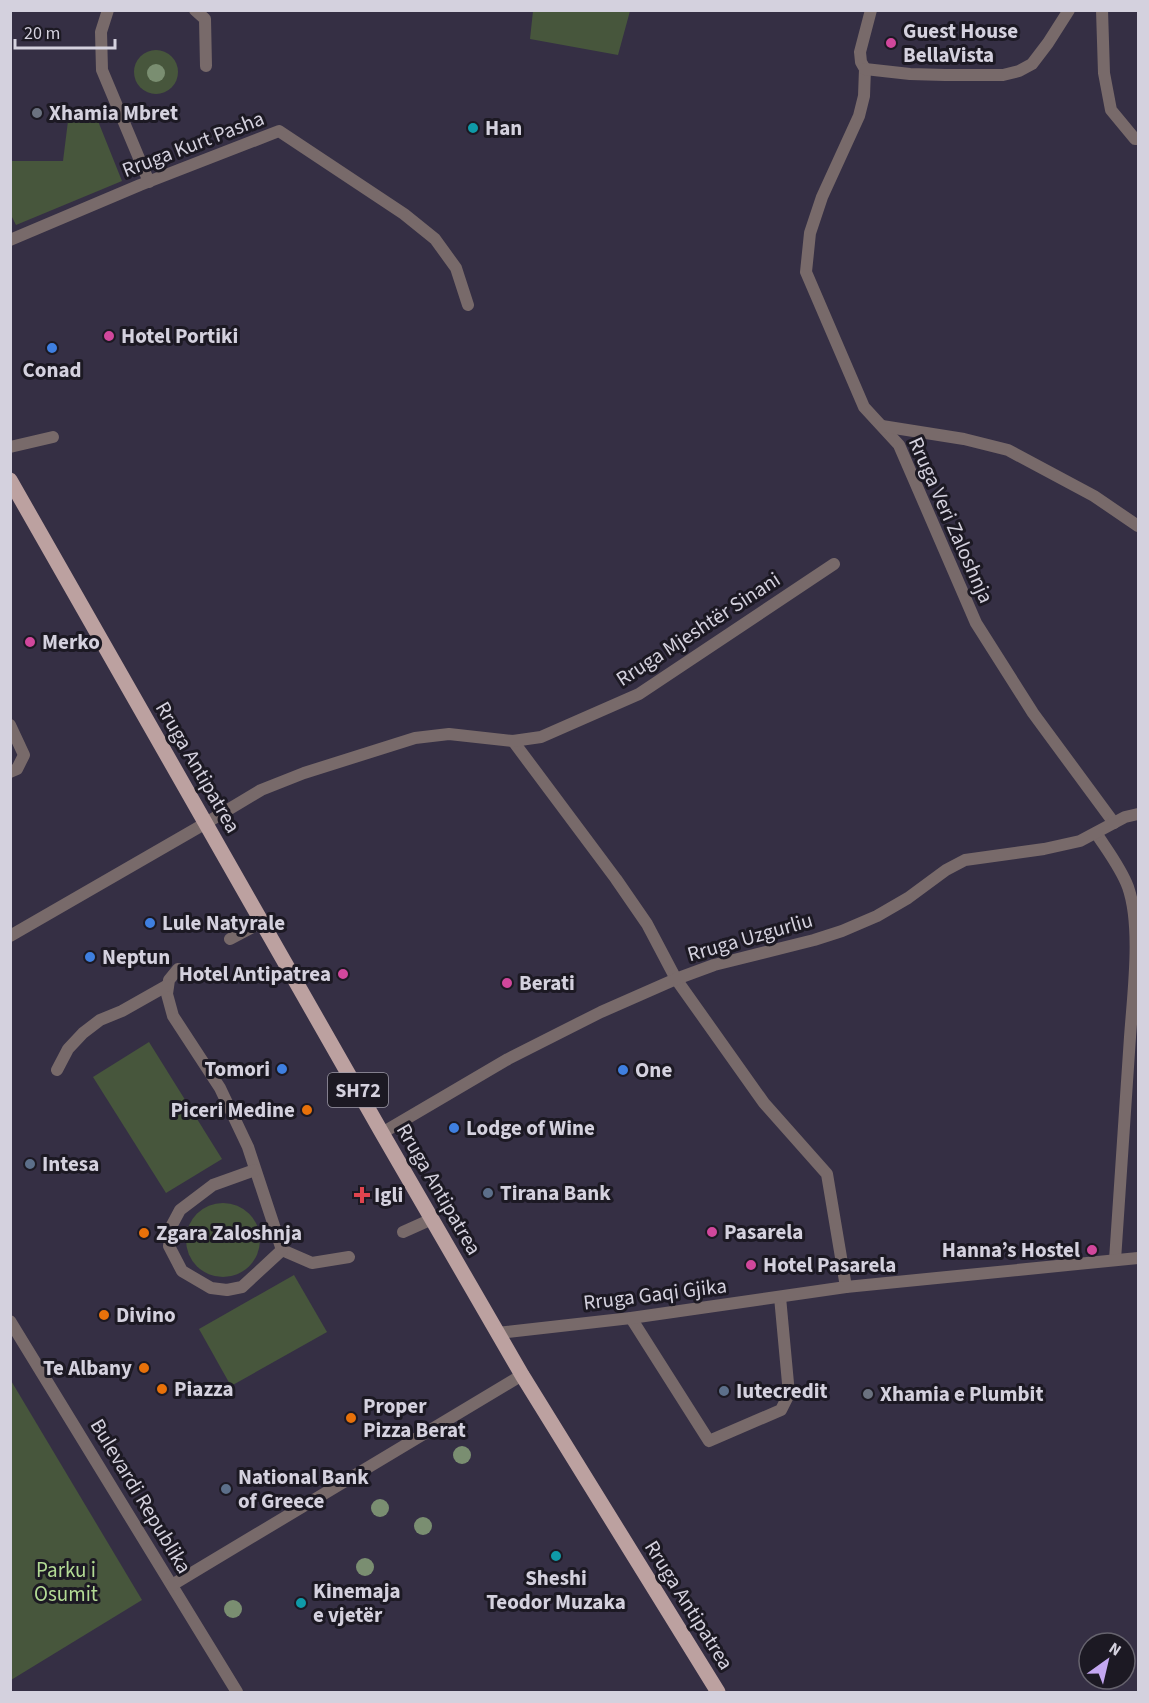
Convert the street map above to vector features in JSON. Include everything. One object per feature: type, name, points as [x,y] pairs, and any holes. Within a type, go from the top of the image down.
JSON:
[{"type":"main road","name":"Rruga Antipatrea","points":[[11,483],[522,1376],[718,1692]]},
{"type":"street","points":[[108,10],[101,32],[102,70],[149,182]]},
{"type":"street","points":[[195,10],[205,19],[206,66]]},
{"type":"street","name":"Rruga Veri Zaloshnja","points":[[871,10],[860,52],[864,69],[864,96],[859,116],[822,197],[810,233],[806,272],[864,407],[899,445],[976,623],[1033,713],[1114,823]]},
{"type":"street","points":[[864,69],[910,74],[955,75],[1003,75],[1019,71],[1032,64],[1069,10]]},
{"type":"street","points":[[1102,10],[1104,73],[1111,110],[1135,139],[1138,139]]},
{"type":"street","name":"Rruga Kurt Pasha","points":[[10,240],[279,131],[404,214],[435,239],[456,268],[468,305]]},
{"type":"street","points":[[882,426],[1008,450],[1094,496],[1138,526]]},
{"type":"street","points":[[10,447],[53,437]]},
{"type":"street","name":"Rruga Mjeshtër Sinani","points":[[10,936],[261,790],[304,773],[415,738],[449,734],[513,741],[541,737],[639,694],[834,564]]},
{"type":"street","points":[[10,725],[24,755],[17,769],[10,772]]},
{"type":"street","points":[[513,741],[641,915],[676,979],[764,1103],[827,1174],[846,1287]]},
{"type":"street","name":"Rruga Uzgurliu","points":[[382,1133],[508,1059],[601,1012],[676,979],[714,965],[842,931],[877,916],[965,860],[1044,849],[1080,841],[1125,817],[1138,814]]},
{"type":"street","points":[[1096,833],[1121,871],[1129,888],[1135,935],[1134,982],[1115,1260]]},
{"type":"street","points":[[230,939],[262,922]]},
{"type":"street","points":[[178,969],[170,980],[166,994],[172,1016],[220,1088],[248,1147],[282,1250],[312,1263],[349,1257]]},
{"type":"street","points":[[57,1070],[68,1049],[83,1033],[100,1020],[122,1011],[168,985]]},
{"type":"street","points":[[255,1170],[213,1185],[180,1209],[172,1225],[169,1246],[182,1271],[211,1288],[227,1290],[242,1287],[282,1250]]},
{"type":"street","points":[[404,1232],[432,1219]]},
{"type":"street","name":"Rruga Gaqi Gjika","points":[[498,1333],[631,1318],[846,1287],[1138,1258]]},
{"type":"street","points":[[631,1318],[709,1441],[781,1410],[785,1403],[789,1394],[780,1297]]},
{"type":"street","name":"Bulevardi Republika","points":[[10,1321],[237,1692]]},
{"type":"street","points":[[172,1585],[522,1376]]},
{"type":"green space","points":[[533,10],[630,11],[618,55],[530,39]]},
{"type":"green space","points":[[156,50],[171,57],[178,72],[171,87],[156,94],[141,87],[134,72],[141,57]]},
{"type":"green space","points":[[69,113],[96,116],[122,181],[16,225],[11,215],[11,161],[63,161]]},
{"type":"green space","points":[[149,1042],[222,1159],[166,1193],[93,1077]]},
{"type":"green space","points":[[223,1203],[237,1206],[249,1214],[257,1226],[260,1240],[257,1254],[249,1266],[237,1274],[223,1277],[209,1274],[197,1266],[189,1254],[186,1240],[189,1226],[197,1214],[209,1206]]},
{"type":"green space","points":[[294,1275],[327,1332],[231,1386],[199,1329]]},
{"type":"green space","name":"Parku i Osumit","points":[[10,1379],[142,1600],[11,1680],[10,1680]]},
{"type":"place","name":"Guest House BellaVista","points":[[891,43]]},
{"type":"place","name":"Xhamia Mbret","points":[[37,113]]},
{"type":"place","name":"Han","points":[[473,128]]},
{"type":"place","name":"Hotel Portiki","points":[[109,336]]},
{"type":"place","name":"Conad","points":[[52,348]]},
{"type":"place","name":"Merko","points":[[30,642]]},
{"type":"place","name":"Lule Natyrale","points":[[150,923]]},
{"type":"place","name":"Neptun","points":[[90,957]]},
{"type":"place","name":"Hotel Antipatrea","points":[[343,974]]},
{"type":"place","name":"Berati","points":[[507,983]]},
{"type":"place","name":"Tomori","points":[[282,1069]]},
{"type":"place","name":"One","points":[[623,1070]]},
{"type":"place","name":"Piceri Medine","points":[[307,1110]]},
{"type":"place","name":"Lodge of Wine","points":[[454,1128]]},
{"type":"place","name":"Intesa","points":[[30,1164]]},
{"type":"place","name":"Tirana Bank","points":[[488,1193]]},
{"type":"place","name":"Igli","points":[[362,1195]]},
{"type":"place","name":"Pasarela","points":[[712,1232]]},
{"type":"place","name":"Zgara Zaloshnja","points":[[144,1233]]},
{"type":"place","name":"Hanna’s Hostel","points":[[1092,1250]]},
{"type":"place","name":"Hotel Pasarela","points":[[751,1265]]},
{"type":"place","name":"Divino","points":[[104,1315]]},
{"type":"place","name":"Te Albany","points":[[144,1368]]},
{"type":"place","name":"Piazza","points":[[162,1389]]},
{"type":"place","name":"Iutecredit","points":[[724,1391]]},
{"type":"place","name":"Xhamia e Plumbit","points":[[868,1394]]},
{"type":"place","name":"Proper Pizza Berat","points":[[351,1418]]},
{"type":"place","name":"National Bank of Greece","points":[[226,1489]]},
{"type":"place","name":"Sheshi Teodor Muzaka","points":[[556,1556]]},
{"type":"place","name":"Kinemaja e vjetër","points":[[301,1603]]}]
